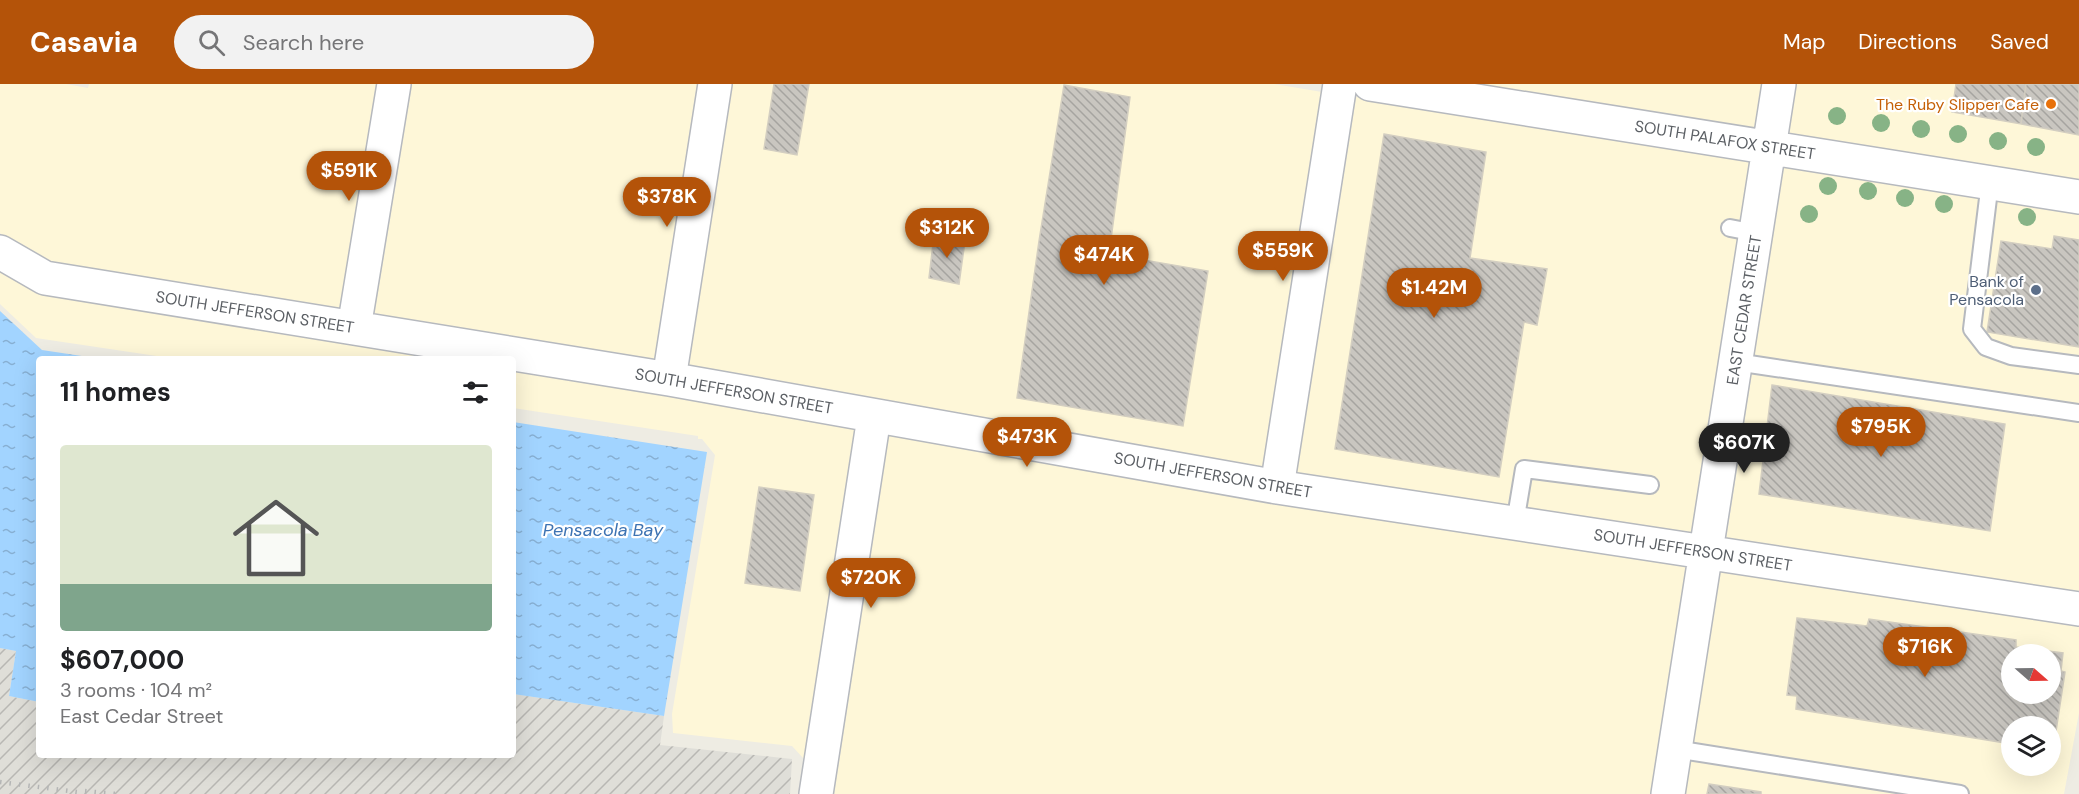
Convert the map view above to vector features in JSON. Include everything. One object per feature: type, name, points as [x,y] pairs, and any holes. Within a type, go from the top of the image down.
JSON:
[{"type":"street","points":[[354,328],[394,84]]},
{"type":"street","points":[[669,379],[715,84]]},
{"type":"street","points":[[1277,487],[1340,84]]},
{"type":"street","name":"SOUTH PALAFOX STREET","points":[[1370,84],[2079,197]]},
{"type":"street","name":"EAST CEDAR STREET","points":[[1668,794],[1736,362],[1743,230],[1769,147],[1779,84]]},
{"type":"street","name":"SOUTH JEFFERSON STREET","points":[[0,252],[45,278],[669,379],[1277,487],[2079,609]]},
{"type":"street","points":[[816,794],[874,417]]},
{"type":"lane","points":[[1989,182],[1972,329],[1986,346],[2011,356],[2079,365]]},
{"type":"lane","points":[[1736,362],[2079,413]]},
{"type":"lane","points":[[1515,524],[1524,469],[1650,485]]},
{"type":"lane","points":[[1675,749],[1960,794]]},
{"type":"shaded area","points":[[0,84],[66,84],[88,88],[89,84],[376,84],[340,310],[50,264],[4,237],[0,233]]},
{"type":"shaded area","points":[[412,84],[697,84],[654,361],[374,316]]},
{"type":"shaded area","points":[[732,84],[1274,84],[1322,92],[1262,469],[688,367]]},
{"type":"shaded area","points":[[1469,84],[1762,84],[1755,129]]},
{"type":"shaded area","points":[[1796,84],[2079,84],[2079,181],[1789,134]]},
{"type":"shaded area","points":[[1356,97],[1750,159],[1691,534],[1296,475]]},
{"type":"shaded area","points":[[1784,164],[2079,212],[2079,593],[1726,540]]},
{"type":"shaded area","points":[[0,269],[438,356],[157,356],[36,338],[0,304]]},
{"type":"shaded area","points":[[516,369],[667,394],[855,429],[804,759],[792,746],[673,733],[672,714],[715,455],[702,439],[698,439],[698,436],[516,408]]},
{"type":"shaded area","points":[[889,434],[1686,565],[1651,794],[834,794]]},
{"type":"shaded area","points":[[1720,570],[2079,624],[2079,713],[2064,794],[1685,794]]},
{"type":"shaded area","points":[[0,648],[16,651],[9,696],[36,701],[36,758],[516,758],[516,694],[664,716],[660,745],[792,759],[790,794],[0,794]]},
{"type":"water","points":[[0,311],[42,350],[82,356],[36,356],[36,701],[9,696],[16,651],[0,648]]},
{"type":"water","name":"Pensacola Bay","points":[[516,422],[707,452],[664,716],[516,694]]},
{"type":"building","points":[[774,84],[809,84],[797,155],[764,149]]},
{"type":"building","points":[[1956,84],[2026,84],[2021,124],[1952,112]]},
{"type":"building","name":"The Ruby Slipper Cafe","points":[[2026,84],[2079,84],[2079,135],[2021,124]]},
{"type":"building","points":[[1064,85],[1130,97],[1109,254],[1208,271],[1183,426],[1017,398]]},
{"type":"building","points":[[1384,134],[1486,152],[1470,258],[1547,269],[1537,325],[1524,322],[1499,477],[1335,449]]},
{"type":"building","points":[[934,235],[965,241],[959,284],[929,278]]},
{"type":"building","name":"Bank of Pensacola","points":[[2054,236],[2079,240],[2079,347],[1987,332],[2001,241],[2052,249]]},
{"type":"building","points":[[1772,385],[2005,424],[1990,531],[1759,494]]},
{"type":"building","points":[[759,487],[814,495],[800,591],[745,583]]},
{"type":"building","points":[[1797,618],[1867,626],[1869,619],[2016,640],[2016,644],[2001,644],[2001,704],[2060,704],[2058,716],[2001,716],[2001,742],[1796,709],[1797,696],[1787,695]]},
{"type":"building","points":[[2061,671],[2065,672],[2061,698]]},
{"type":"building","points":[[1709,784],[1761,792],[1761,794],[1707,794]]},
{"type":"railway","points":[[0,782],[93,794]]},
{"type":"railway","points":[[85,791],[117,794]]},
{"type":"place","name":"The Ruby Slipper Cafe","points":[[2051,104]]},
{"type":"place","name":"Bank of Pensacola","points":[[2036,290]]}]
